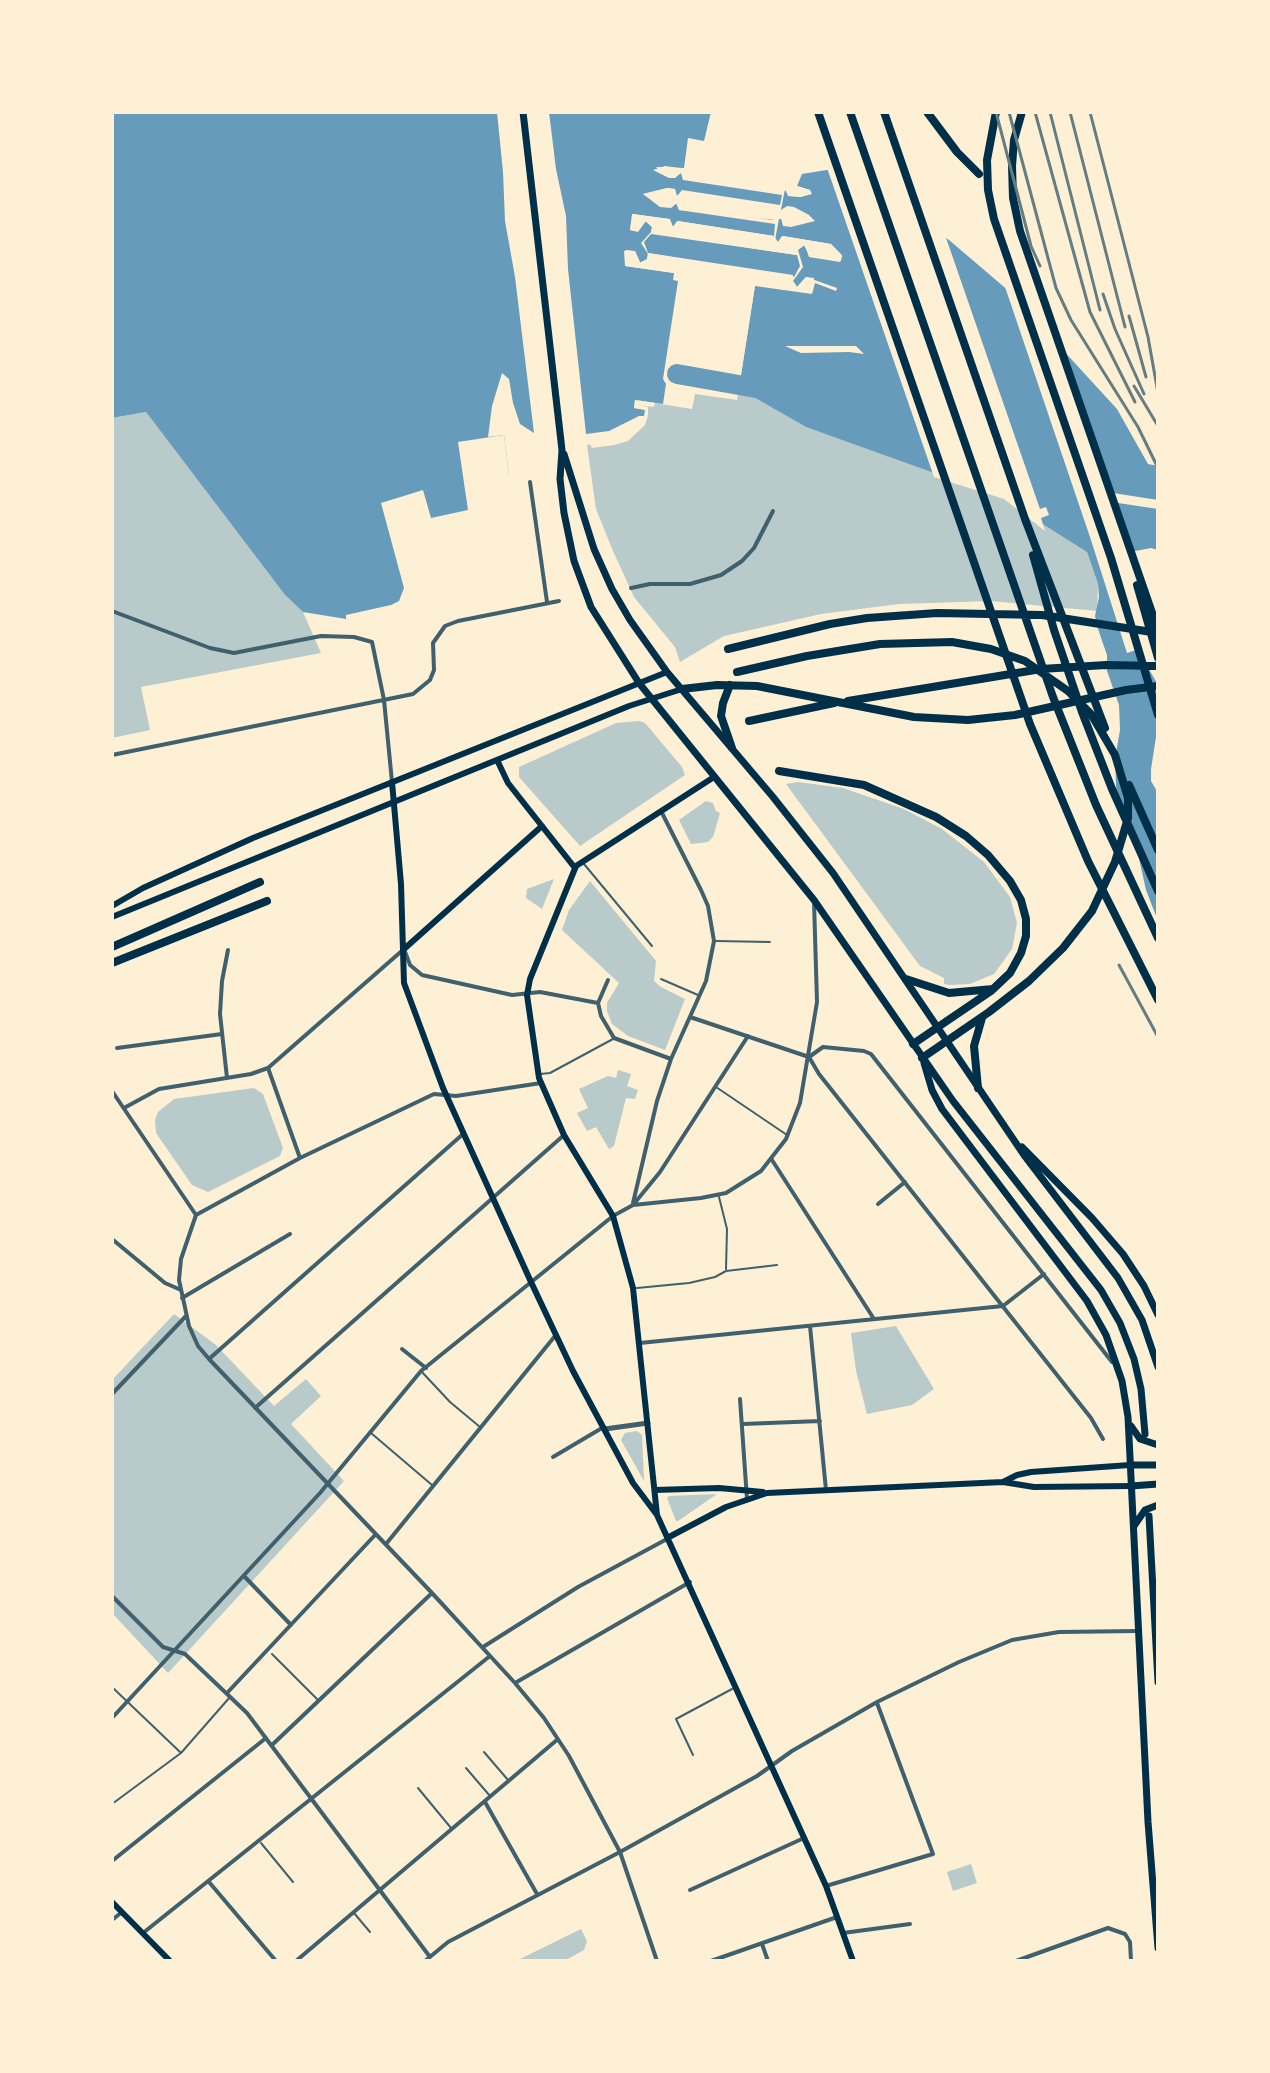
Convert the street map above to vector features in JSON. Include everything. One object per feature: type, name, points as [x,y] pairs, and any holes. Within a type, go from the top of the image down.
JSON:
[{"type":"highway","points":[[818,112],[1030,724],[1088,861],[1158,1000]]},
{"type":"highway","points":[[850,112],[1053,697],[1096,805],[1158,938]]},
{"type":"highway","points":[[884,112],[1025,519],[1093,699],[1158,850]]},
{"type":"highway","points":[[927,112],[957,152],[979,174]]},
{"type":"highway","points":[[996,112],[987,160],[992,210],[1117,577],[1158,715]]},
{"type":"highway","points":[[728,649],[867,618],[937,613],[1042,615],[1158,631],[1017,221],[1012,159],[1022,112]]},
{"type":"highway","points":[[1025,519],[1045,601],[1069,676],[1112,789],[1158,891]]},
{"type":"highway","points":[[1132,556],[1136,584],[1158,658]]},
{"type":"highway","points":[[737,672],[816,654],[880,644],[919,642],[973,645],[1018,658],[1056,681],[1081,702],[1108,741],[1128,798],[1128,818],[1105,887],[1082,924],[1037,975],[982,1018],[922,1058]]},
{"type":"highway","points":[[749,721],[925,687],[1041,669],[1158,666]]},
{"type":"highway","points":[[730,685],[721,716],[732,748]]},
{"type":"highway","points":[[682,689],[757,686],[914,717],[968,720],[1015,715],[1158,686]]},
{"type":"highway","points":[[779,771],[845,781],[889,794],[947,823],[988,855],[1014,888],[1026,919],[1026,936],[1010,973],[994,989],[913,1044]]},
{"type":"highway","points":[[112,947],[260,882]]},
{"type":"highway","points":[[112,963],[267,901]]},
{"type":"highway","points":[[906,979],[949,993],[994,989]]},
{"type":"highway","points":[[978,1088],[974,1046],[982,1018]]},
{"type":"main road","points":[[523,112],[562,450],[560,479],[567,530],[578,574],[593,611],[639,683],[814,900],[959,1110],[1083,1265],[1111,1306],[1137,1369],[1145,1434]]},
{"type":"main road","points":[[562,450],[594,549],[622,607],[667,672],[821,856],[1007,1131],[1129,1294],[1146,1329],[1158,1367]]},
{"type":"main road","points":[[112,906],[143,888],[253,838],[667,672]]},
{"type":"main road","points":[[112,917],[393,801],[682,689]]},
{"type":"main road","points":[[498,762],[506,780],[575,868]]},
{"type":"main road","points":[[657,1515],[633,1288],[613,1216],[564,1135],[538,1074],[527,995],[530,979],[575,868],[714,777]]},
{"type":"main road","points":[[392,782],[401,884],[404,983],[445,1094],[557,1334],[633,1483],[669,1537],[826,1886],[853,1961]]},
{"type":"main road","points":[[404,949],[542,826]]},
{"type":"main road","points":[[922,1058],[936,1100],[1082,1294],[1102,1327],[1119,1369],[1128,1417],[1148,1822],[1158,1948]]},
{"type":"main road","points":[[1007,1131],[1117,1247],[1139,1277],[1158,1315]]},
{"type":"main road","points":[[1128,1417],[1138,1438],[1158,1445]]},
{"type":"main road","points":[[1003,1482],[1031,1472],[1158,1465]]},
{"type":"main road","points":[[655,1490],[719,1488],[771,1493],[1003,1482],[1034,1487],[1158,1484]]},
{"type":"main road","points":[[669,1537],[720,1510],[771,1493]]},
{"type":"main road","points":[[1133,1529],[1142,1512],[1158,1505]]},
{"type":"main road","points":[[1149,1516],[1158,1682]]},
{"type":"main road","points":[[112,1902],[170,1961]]},
{"type":"street","points":[[530,482],[547,603]]},
{"type":"street","points":[[631,588],[650,584],[690,584],[721,575],[742,561],[754,548],[773,511]]},
{"type":"street","points":[[113,754],[413,694],[427,685],[434,670],[434,640],[447,625],[559,601]]},
{"type":"street","points":[[112,611],[234,653],[321,636],[372,642],[384,700],[392,782]]},
{"type":"street","points":[[633,1205],[657,1101],[671,1059],[710,967],[714,941],[708,906],[661,811]]},
{"type":"street","points":[[633,1205],[718,1195],[748,1181],[772,1160],[788,1135],[798,1111],[818,995],[814,900]]},
{"type":"street","points":[[124,1108],[159,1089],[251,1074],[268,1068],[404,949],[410,965],[419,974],[512,995],[540,992],[598,1003]]},
{"type":"street","points":[[227,1078],[220,997],[228,950]]},
{"type":"street","points":[[608,980],[598,1003],[601,1016],[614,1038],[671,1059]]},
{"type":"street","points":[[690,1017],[809,1057],[819,1074],[1091,1418],[1103,1439]]},
{"type":"street","points":[[117,1048],[222,1034]]},
{"type":"street","points":[[112,1718],[327,1484],[423,1369],[613,1216],[633,1205],[660,1172],[748,1036]]},
{"type":"street","points":[[809,1057],[823,1047],[864,1051],[872,1056],[1119,1369]]},
{"type":"street","points":[[268,1068],[300,1158]]},
{"type":"street","points":[[541,1082],[456,1096],[429,1096],[300,1158],[196,1215],[180,1265],[181,1290],[193,1336],[209,1359],[483,1647],[558,1739],[620,1852],[657,1960],[650,1961]]},
{"type":"street","points":[[112,1091],[196,1215]]},
{"type":"street","points":[[209,1359],[463,1134]]},
{"type":"street","points":[[255,1408],[564,1135]]},
{"type":"street","points":[[772,1160],[874,1319]]},
{"type":"street","points":[[878,1204],[905,1182]]},
{"type":"street","points":[[182,1298],[290,1234]]},
{"type":"street","points":[[112,1239],[165,1283],[181,1290]]},
{"type":"street","points":[[640,1343],[1003,1306],[1044,1274]]},
{"type":"street","points":[[112,1394],[186,1316]]},
{"type":"street","points":[[810,1326],[826,1490]]},
{"type":"street","points":[[386,1544],[557,1334]]},
{"type":"street","points":[[402,1349],[423,1369]]},
{"type":"street","points":[[740,1399],[747,1499]]},
{"type":"street","points":[[742,1424],[820,1421]]},
{"type":"street","points":[[553,1457],[605,1428],[648,1422]]},
{"type":"street","points":[[229,1695],[376,1534]]},
{"type":"street","points":[[483,1647],[578,1587],[669,1537]]},
{"type":"street","points":[[244,1576],[291,1625]]},
{"type":"street","points":[[515,1683],[690,1582]]},
{"type":"street","points":[[272,1745],[432,1593]]},
{"type":"street","points":[[112,1596],[163,1647],[185,1654],[229,1695],[272,1745],[428,1959],[448,1942],[620,1852],[877,1702],[959,1662],[1012,1640],[1059,1632],[1138,1631]]},
{"type":"street","points":[[143,1933],[490,1656]]},
{"type":"street","points":[[826,1886],[933,1854],[877,1702]]},
{"type":"street","points":[[112,1861],[266,1738]]},
{"type":"street","points":[[296,1961],[558,1739]]},
{"type":"street","points":[[485,1802],[537,1894]]},
{"type":"street","points":[[690,1890],[804,1838]]},
{"type":"street","points":[[209,1882],[276,1961]]},
{"type":"street","points":[[112,1920],[122,1912]]},
{"type":"street","points":[[711,1961],[837,1917]]},
{"type":"street","points":[[843,1933],[910,1924]]},
{"type":"street","points":[[1016,1961],[1108,1928],[1117,1929],[1128,1938],[1131,1961]]},
{"type":"street","points":[[762,1944],[768,1961]]},
{"type":"lane","points":[[582,861],[652,946]]},
{"type":"lane","points":[[714,941],[770,942]]},
{"type":"lane","points":[[661,979],[699,995]]},
{"type":"lane","points":[[538,1074],[550,1073],[614,1038]]},
{"type":"lane","points":[[716,1087],[788,1135]]},
{"type":"lane","points":[[718,1195],[727,1229],[726,1271]]},
{"type":"lane","points":[[633,1288],[689,1283],[726,1271],[777,1265]]},
{"type":"lane","points":[[423,1369],[450,1402],[481,1428]]},
{"type":"lane","points":[[371,1433],[433,1485]]},
{"type":"lane","points":[[272,1654],[319,1701]]},
{"type":"lane","points":[[693,1755],[676,1719],[736,1686]]},
{"type":"lane","points":[[112,1687],[181,1753]]},
{"type":"lane","points":[[112,1804],[181,1753],[229,1695]]},
{"type":"lane","points":[[484,1752],[509,1780]]},
{"type":"lane","points":[[466,1768],[491,1796]]},
{"type":"lane","points":[[418,1788],[451,1829]]},
{"type":"lane","points":[[260,1841],[293,1882]]},
{"type":"lane","points":[[353,1912],[370,1932]]},
{"type":"shaded area","points":[[695,394],[737,400],[738,394],[752,395],[806,427],[1005,495],[1087,552],[1098,584],[1097,611],[991,601],[899,604],[821,614],[724,636],[680,662],[675,647],[634,597],[613,551],[596,509],[587,445],[614,441],[634,408],[635,400],[692,409]]},
{"type":"shaded area","points":[[146,412],[285,595],[303,612],[321,653],[141,687],[150,730],[112,738],[112,418]]},
{"type":"shaded area","points":[[616,723],[645,723],[682,767],[685,775],[580,846],[519,777],[519,767]]},
{"type":"shaded area","points":[[798,782],[843,788],[904,809],[942,829],[984,862],[1010,897],[1017,923],[1012,949],[994,974],[970,984],[949,985],[944,984],[944,978],[920,966],[786,784]]},
{"type":"shaded area","points":[[706,801],[713,803],[720,813],[713,837],[708,842],[691,844],[679,820]]},
{"type":"shaded area","points":[[554,879],[542,909],[526,898],[527,889]]},
{"type":"shaded area","points":[[590,881],[656,961],[654,981],[685,999],[665,1050],[628,1036],[612,1024],[607,1003],[619,983],[562,930],[569,910]]},
{"type":"shaded area","points":[[618,1070],[631,1074],[627,1086],[638,1090],[635,1099],[626,1098],[614,1146],[609,1149],[596,1127],[587,1131],[577,1113],[588,1108],[579,1089],[608,1076],[616,1078]]},
{"type":"shaded area","points":[[254,1088],[263,1094],[283,1148],[280,1156],[208,1192],[192,1185],[156,1133],[158,1112],[174,1099]]},
{"type":"shaded area","points":[[174,1314],[216,1345],[274,1406],[306,1379],[321,1396],[291,1424],[344,1481],[168,1673],[112,1613],[112,1380]]},
{"type":"shaded area","points":[[896,1326],[934,1389],[912,1405],[867,1414],[856,1371],[851,1333]]},
{"type":"shaded area","points":[[637,1431],[642,1435],[644,1481],[621,1440],[625,1433]]},
{"type":"shaded area","points":[[717,1494],[678,1521],[667,1498],[669,1496]]},
{"type":"shaded area","points":[[971,1864],[977,1883],[953,1891],[947,1872]]},
{"type":"shaded area","points":[[581,1929],[587,1941],[584,1950],[564,1961],[516,1961]]},
{"type":"water","points":[[112,112],[711,112],[704,141],[688,138],[684,168],[656,167],[665,176],[681,173],[686,179],[781,194],[787,189],[789,196],[801,197],[810,190],[797,186],[802,174],[839,168],[949,240],[1010,292],[1117,409],[1148,464],[1158,466],[1158,550],[1151,548],[1125,553],[1118,572],[1138,650],[1158,685],[1151,781],[1158,793],[1158,921],[1146,890],[1138,854],[1117,809],[1115,759],[1120,730],[1119,705],[1107,671],[1107,655],[1095,616],[1098,584],[1087,552],[1038,521],[1018,503],[806,427],[752,396],[738,394],[755,285],[812,293],[814,278],[806,277],[797,287],[793,275],[648,253],[641,264],[635,251],[625,251],[625,266],[674,273],[673,280],[678,281],[663,379],[666,384],[663,404],[635,400],[634,408],[646,410],[642,422],[587,445],[532,450],[509,475],[504,435],[458,442],[468,510],[431,518],[423,490],[381,503],[404,588],[399,601],[346,615],[346,619],[303,612],[285,595],[146,412],[112,418]],"holes":[[[675,189],[676,196],[681,194],[780,208],[783,211],[787,207],[814,221],[783,226],[781,218],[679,210],[677,203],[672,207],[643,194]],[[633,214],[669,219],[673,227],[678,221],[774,236],[778,242],[783,236],[831,244],[842,255],[841,261],[810,257],[804,245],[796,255],[651,233],[652,227],[645,221],[638,231],[630,230]]]},
{"type":"pier","points":[[497,112],[549,112],[566,216],[568,269],[586,434],[609,431],[644,416],[645,410],[634,408],[635,400],[655,403],[654,407],[638,405],[648,407],[648,415],[645,425],[628,441],[592,448],[590,444],[587,449],[537,454],[536,450],[532,450],[515,475],[509,475],[504,435],[488,437],[492,406],[502,373],[509,379],[520,424],[534,433],[505,221]]},
{"type":"pier","points":[[840,164],[860,169],[887,185],[903,196],[930,224],[944,232],[1040,509],[1046,507],[1049,515],[1041,518],[1045,531],[1004,499],[934,477],[826,165]]},
{"type":"pier","points":[[665,166],[687,169],[688,176],[779,190],[787,185],[796,193],[805,193],[793,185],[810,190],[812,194],[801,197],[788,196],[785,189],[781,210],[787,206],[794,207],[815,221],[791,227],[783,226],[783,219],[779,219],[775,240],[778,242],[782,236],[831,244],[842,256],[840,262],[809,257],[805,245],[798,250],[803,267],[793,281],[797,287],[806,277],[837,288],[836,291],[815,283],[812,294],[755,286],[738,394],[734,393],[752,284],[756,281],[792,287],[789,278],[651,257],[646,265],[675,269],[674,273],[625,266],[624,251],[627,250],[635,251],[639,263],[647,259],[648,254],[641,243],[652,227],[646,221],[638,232],[630,230],[632,214],[670,219],[673,227],[677,221],[774,236],[775,224],[679,210],[676,203],[671,208],[660,207],[643,194],[668,188],[675,189],[677,196],[682,190],[780,205],[782,195],[683,180],[681,173],[669,178],[653,170]],"holes":[[[685,195],[775,208],[780,215],[772,220],[683,206],[680,200]],[[652,221],[667,223],[673,231],[680,225],[770,239],[777,246],[784,241],[800,243],[793,251],[655,230]],[[651,234],[797,255],[800,266],[794,277],[648,253],[644,242]]]},
{"type":"pier","points":[[1003,281],[1062,344],[1113,493],[1158,500],[1158,509],[1118,503],[1135,555],[1124,561],[1124,592],[1142,648],[1127,653]]},
{"type":"pier","points":[[785,346],[856,346],[864,354],[801,353]]},
{"type":"waterway","points":[[677,374],[767,390]]},
{"type":"railway","points":[[996,112],[1031,246],[1040,266]]},
{"type":"railway","points":[[1009,112],[1056,288],[1071,320],[1138,427],[1158,468]]},
{"type":"railway","points":[[1035,112],[1090,312],[1135,402]]},
{"type":"railway","points":[[1050,112],[1100,310]]},
{"type":"railway","points":[[1070,112],[1125,327]]},
{"type":"railway","points":[[1090,112],[1148,337],[1158,393]]},
{"type":"railway","points":[[1103,294],[1144,394]]},
{"type":"railway","points":[[1129,316],[1146,377]]},
{"type":"railway","points":[[1134,386],[1158,426]]},
{"type":"railway","points":[[1119,965],[1158,1037]]}]
